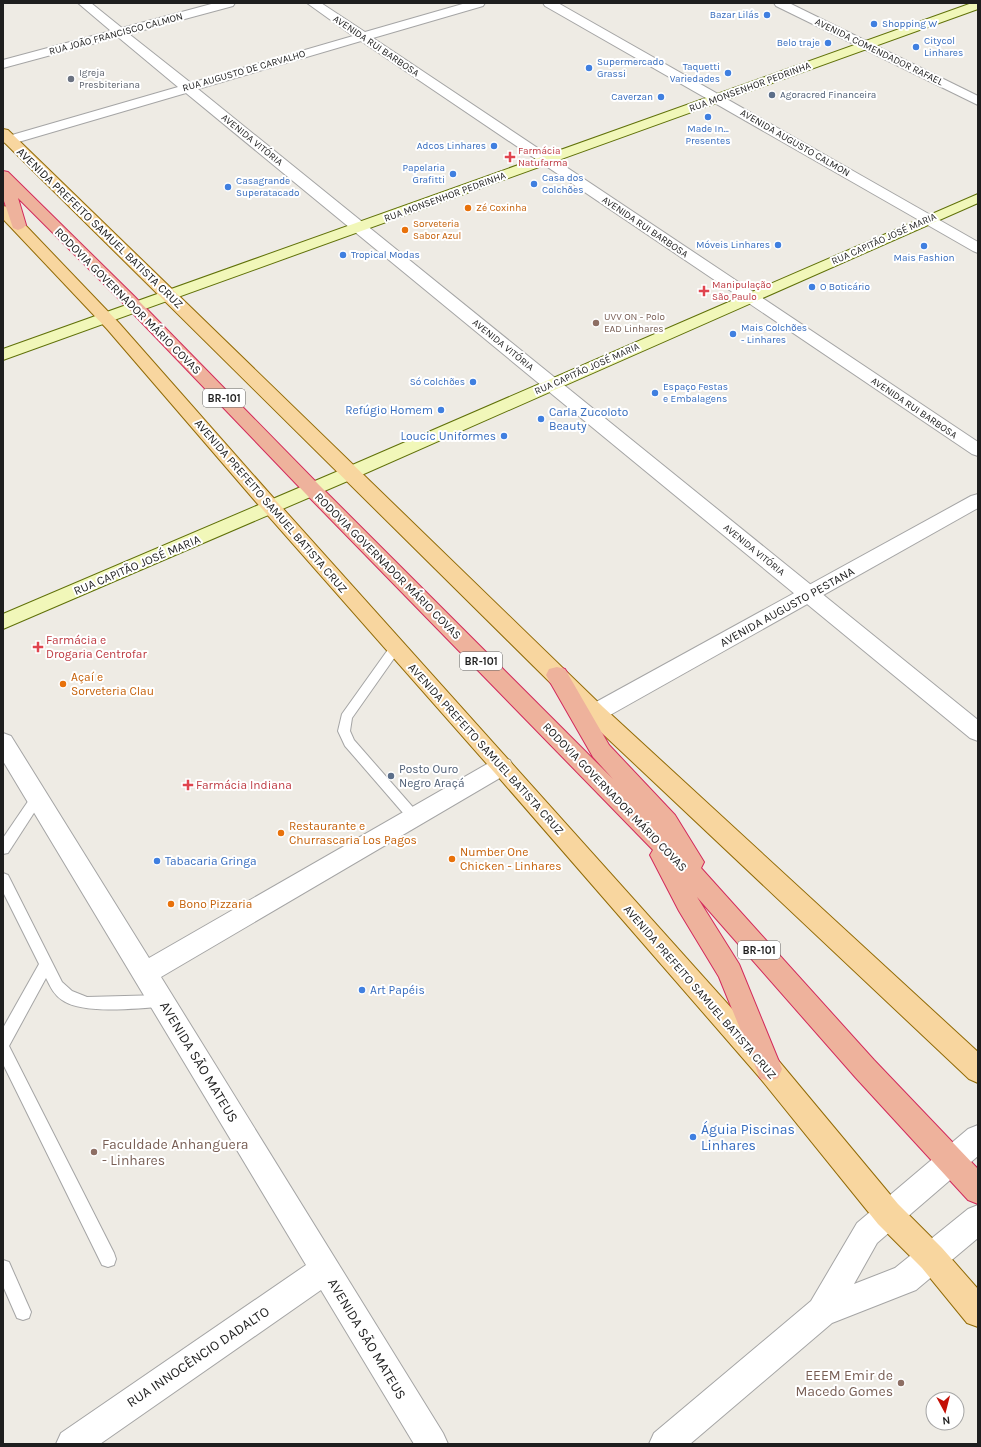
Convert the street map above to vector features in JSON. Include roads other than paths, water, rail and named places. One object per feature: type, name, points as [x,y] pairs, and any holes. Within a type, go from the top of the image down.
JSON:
[{"type":"highway","points":[[3,175],[18,225]]},
{"type":"highway","name":"RODOVIA GOVERNADOR MÁRIO COVAS","points":[[3,175],[136,308],[312,489],[651,832],[720,905],[865,1070],[951,1162]]},
{"type":"highway","points":[[557,675],[601,751],[667,822],[720,905]]},
{"type":"highway","points":[[651,832],[688,904],[730,972],[769,1070]]},
{"type":"highway","name":"BR-101","points":[[951,1162],[978,1190]]},
{"type":"main road","name":"RUA MONSENHOR PEDRINHA","points":[[3,355],[978,5]]},
{"type":"main road","name":"AVENIDA PREFEITO SAMUEL BATISTA CRUZ","points":[[6,137],[595,713],[978,1070]]},
{"type":"main road","name":"RUA CAPITÃO JOSÉ MARIA","points":[[3,622],[350,473],[978,198]]},
{"type":"main road","name":"AVENIDA PREFEITO SAMUEL BATISTA CRUZ","points":[[3,210],[106,318],[271,507],[502,766],[769,1070],[888,1214],[932,1258],[978,1312]]},
{"type":"street","name":"AVENIDA VITÓRIA","points":[[84,3],[978,732]]},
{"type":"street","name":"RUA JOÃO FRANCISCO CALMON","points":[[3,64],[229,3]]},
{"type":"street","name":"AVENIDA RUI BARBOSA","points":[[313,3],[978,450]]},
{"type":"street","name":"RUA AUGUSTO DE CARVALHO","points":[[6,137],[188,88],[479,3]]},
{"type":"street","name":"AVENIDA AUGUSTO CALMON","points":[[549,3],[978,248]]},
{"type":"street","name":"AVENIDA COMENDADOR RAFAEL","points":[[780,3],[978,101]]},
{"type":"street","name":"AVENIDA AUGUSTO PESTANA","points":[[595,713],[978,500]]},
{"type":"street","name":"AVENIDA SÃO MATEUS","points":[[3,742],[432,1444]]},
{"type":"street","points":[[144,974],[502,766]]},
{"type":"street","points":[[822,1312],[867,1233],[978,1138]]},
{"type":"street","points":[[665,1444],[822,1312],[905,1279],[978,1219]]},
{"type":"street","name":"RUA INNOCÊNCIO DADALTO","points":[[72,1444],[325,1270]]},
{"type":"lane","points":[[396,647],[346,716],[344,731],[349,743],[414,817]]},
{"type":"lane","points":[[3,849],[37,798]]},
{"type":"lane","points":[[3,879],[58,986],[67,996],[87,1002],[162,1002]]},
{"type":"lane","points":[[3,1042],[46,964]]},
{"type":"lane","points":[[3,1049],[108,1259]]},
{"type":"lane","points":[[3,1268],[24,1312]]},
{"type":"place","name":"Bazar Lilás","points":[[767,15]]},
{"type":"place","name":"Shopping W","points":[[874,24]]},
{"type":"place","name":"Belo traje","points":[[828,43]]},
{"type":"place","name":"Citycol Linhares","points":[[916,47]]},
{"type":"place","name":"Supermercado Grassi","points":[[589,68]]},
{"type":"place","name":"Taquetti Variedades","points":[[728,73]]},
{"type":"place","name":"Igreja Presbiteriana","points":[[71,79]]},
{"type":"place","name":"Agoracred Financeira","points":[[772,95]]},
{"type":"place","name":"Caverzan","points":[[661,97]]},
{"type":"place","name":"Made In... Presentes","points":[[708,117]]},
{"type":"place","name":"Adcos Linhares","points":[[494,146]]},
{"type":"place","name":"Farmácia Natufarma","points":[[510,157]]},
{"type":"place","name":"Papelaria Grafitti","points":[[453,174]]},
{"type":"place","name":"Casa dos Colchões","points":[[534,184]]},
{"type":"place","name":"Casagrande Superatacado","points":[[228,187]]},
{"type":"place","name":"Zé Coxinha","points":[[468,208]]},
{"type":"place","name":"Sorveteria Sabor Azul","points":[[405,230]]},
{"type":"place","name":"Móveis Linhares","points":[[778,245]]},
{"type":"place","name":"Mais Fashion","points":[[924,246]]},
{"type":"place","name":"Tropical Modas","points":[[343,255]]},
{"type":"place","name":"O Boticário","points":[[812,287]]},
{"type":"place","name":"Manipulação São Paulo","points":[[704,291]]},
{"type":"place","name":"UVV ON - Polo EAD Linhares","points":[[596,323]]},
{"type":"place","name":"Mais Colchões - Linhares","points":[[733,334]]},
{"type":"place","name":"Só Colchões","points":[[473,382]]},
{"type":"place","name":"Espaço Festas e Embalagens","points":[[655,393]]},
{"type":"place","name":"Refúgio Homem","points":[[441,410]]},
{"type":"place","name":"Carla Zucoloto Beauty","points":[[541,419]]},
{"type":"place","name":"Loucic Uniformes","points":[[504,436]]},
{"type":"place","name":"Farmácia e Drogaria Centrofar","points":[[38,647]]},
{"type":"place","name":"Açaí e Sorveteria Clau","points":[[63,684]]},
{"type":"place","name":"Posto Ouro Negro Araçá","points":[[391,776]]},
{"type":"place","name":"Farmácia Indiana","points":[[188,785]]},
{"type":"place","name":"Restaurante e Churrascaria Los Pagos","points":[[281,833]]},
{"type":"place","name":"Number One Chicken - Linhares","points":[[452,859]]},
{"type":"place","name":"Tabacaria Gringa","points":[[157,861]]},
{"type":"place","name":"Bono Pizzaria","points":[[171,904]]},
{"type":"place","name":"Art Papéis","points":[[362,990]]},
{"type":"place","name":"Águia Piscinas Linhares","points":[[693,1137]]},
{"type":"place","name":"Faculdade Anhanguera - Linhares","points":[[94,1152]]},
{"type":"place","name":"EEEM Emir de Macedo Gomes","points":[[901,1383]]}]
